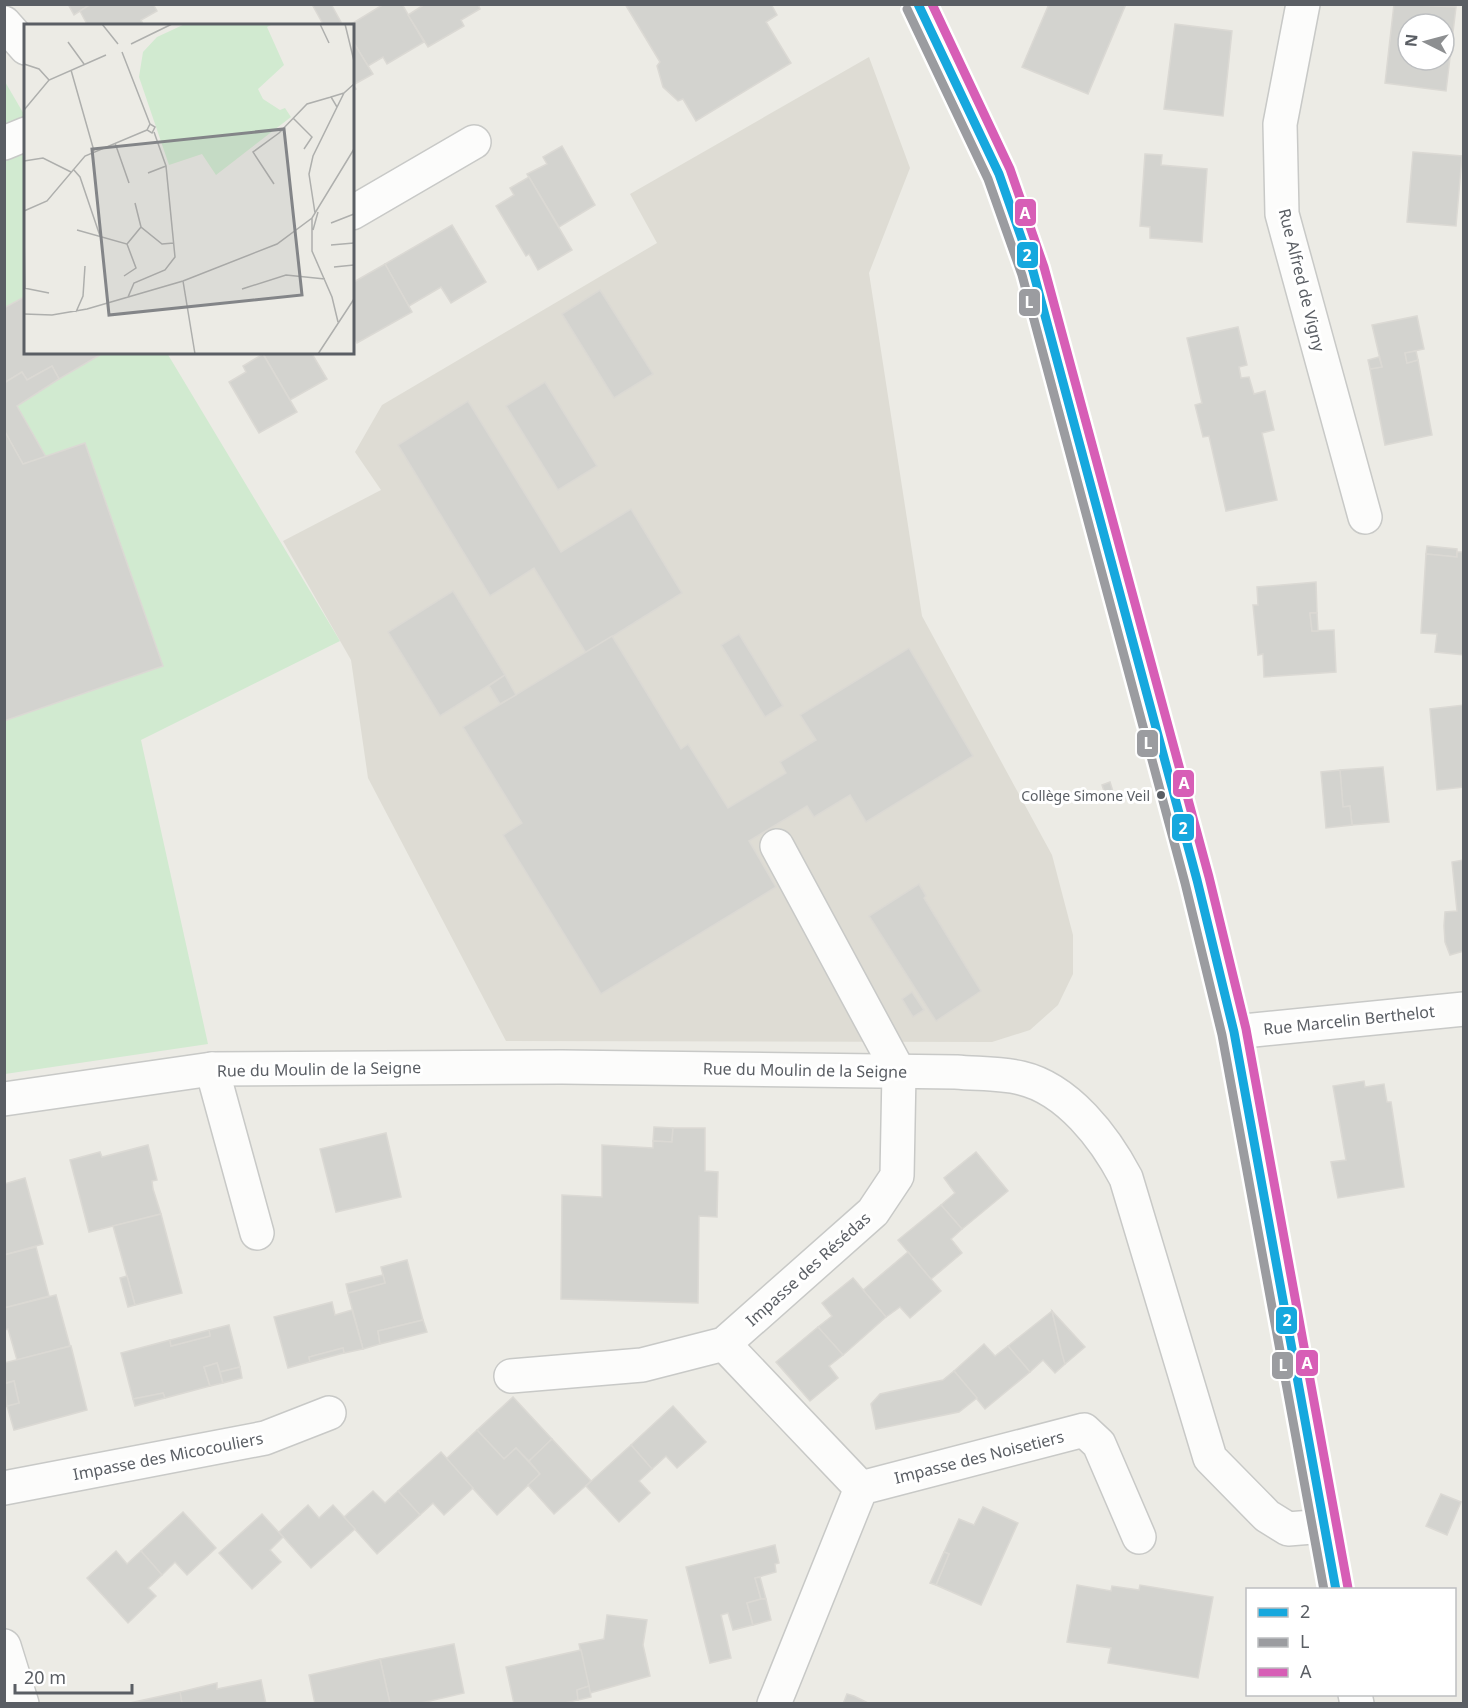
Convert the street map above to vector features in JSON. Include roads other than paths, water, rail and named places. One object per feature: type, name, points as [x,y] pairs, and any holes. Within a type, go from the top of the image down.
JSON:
[{"type":"street","points":[[918,4],[999,174],[1034,271],[1194,869],[1234,1032],[1336,1588]]},
{"type":"street","name":"Rue Alfred de Vigny","points":[[1304,4],[1280,124],[1282,214],[1365,517]]},
{"type":"street","points":[[4,23],[24,46]]},
{"type":"street","points":[[4,143],[24,135]]},
{"type":"street","points":[[354,212],[474,142]]},
{"type":"street","points":[[777,846],[899,1072]]},
{"type":"street","name":"Rue Marcelin Berthelot","points":[[1234,1032],[1464,1009]]},
{"type":"street","name":"Rue du Moulin de la Seigne","points":[[4,1099],[212,1069],[562,1066],[956,1072],[1022,1078],[1045,1087],[1089,1120],[1110,1147],[1126,1178],[1210,1458],[1267,1516],[1288,1529],[1325,1526]]},
{"type":"street","points":[[212,1069],[257,1233]]},
{"type":"street","name":"Impasse des Résédas","points":[[511,1376],[642,1365],[724,1344],[873,1212],[897,1176],[899,1072]]},
{"type":"street","points":[[724,1344],[861,1488],[774,1704]]},
{"type":"street","name":"Impasse des Micocouliers","points":[[4,1488],[265,1438],[329,1413]]},
{"type":"street","name":"Impasse des Noisetiers","points":[[861,1488],[1084,1430],[1099,1444],[1139,1537]]},
{"type":"street","points":[[4,1646],[14,1694]]},
{"type":"place","name":"Collège Simone Veil","points":[[1161,795]]}]
